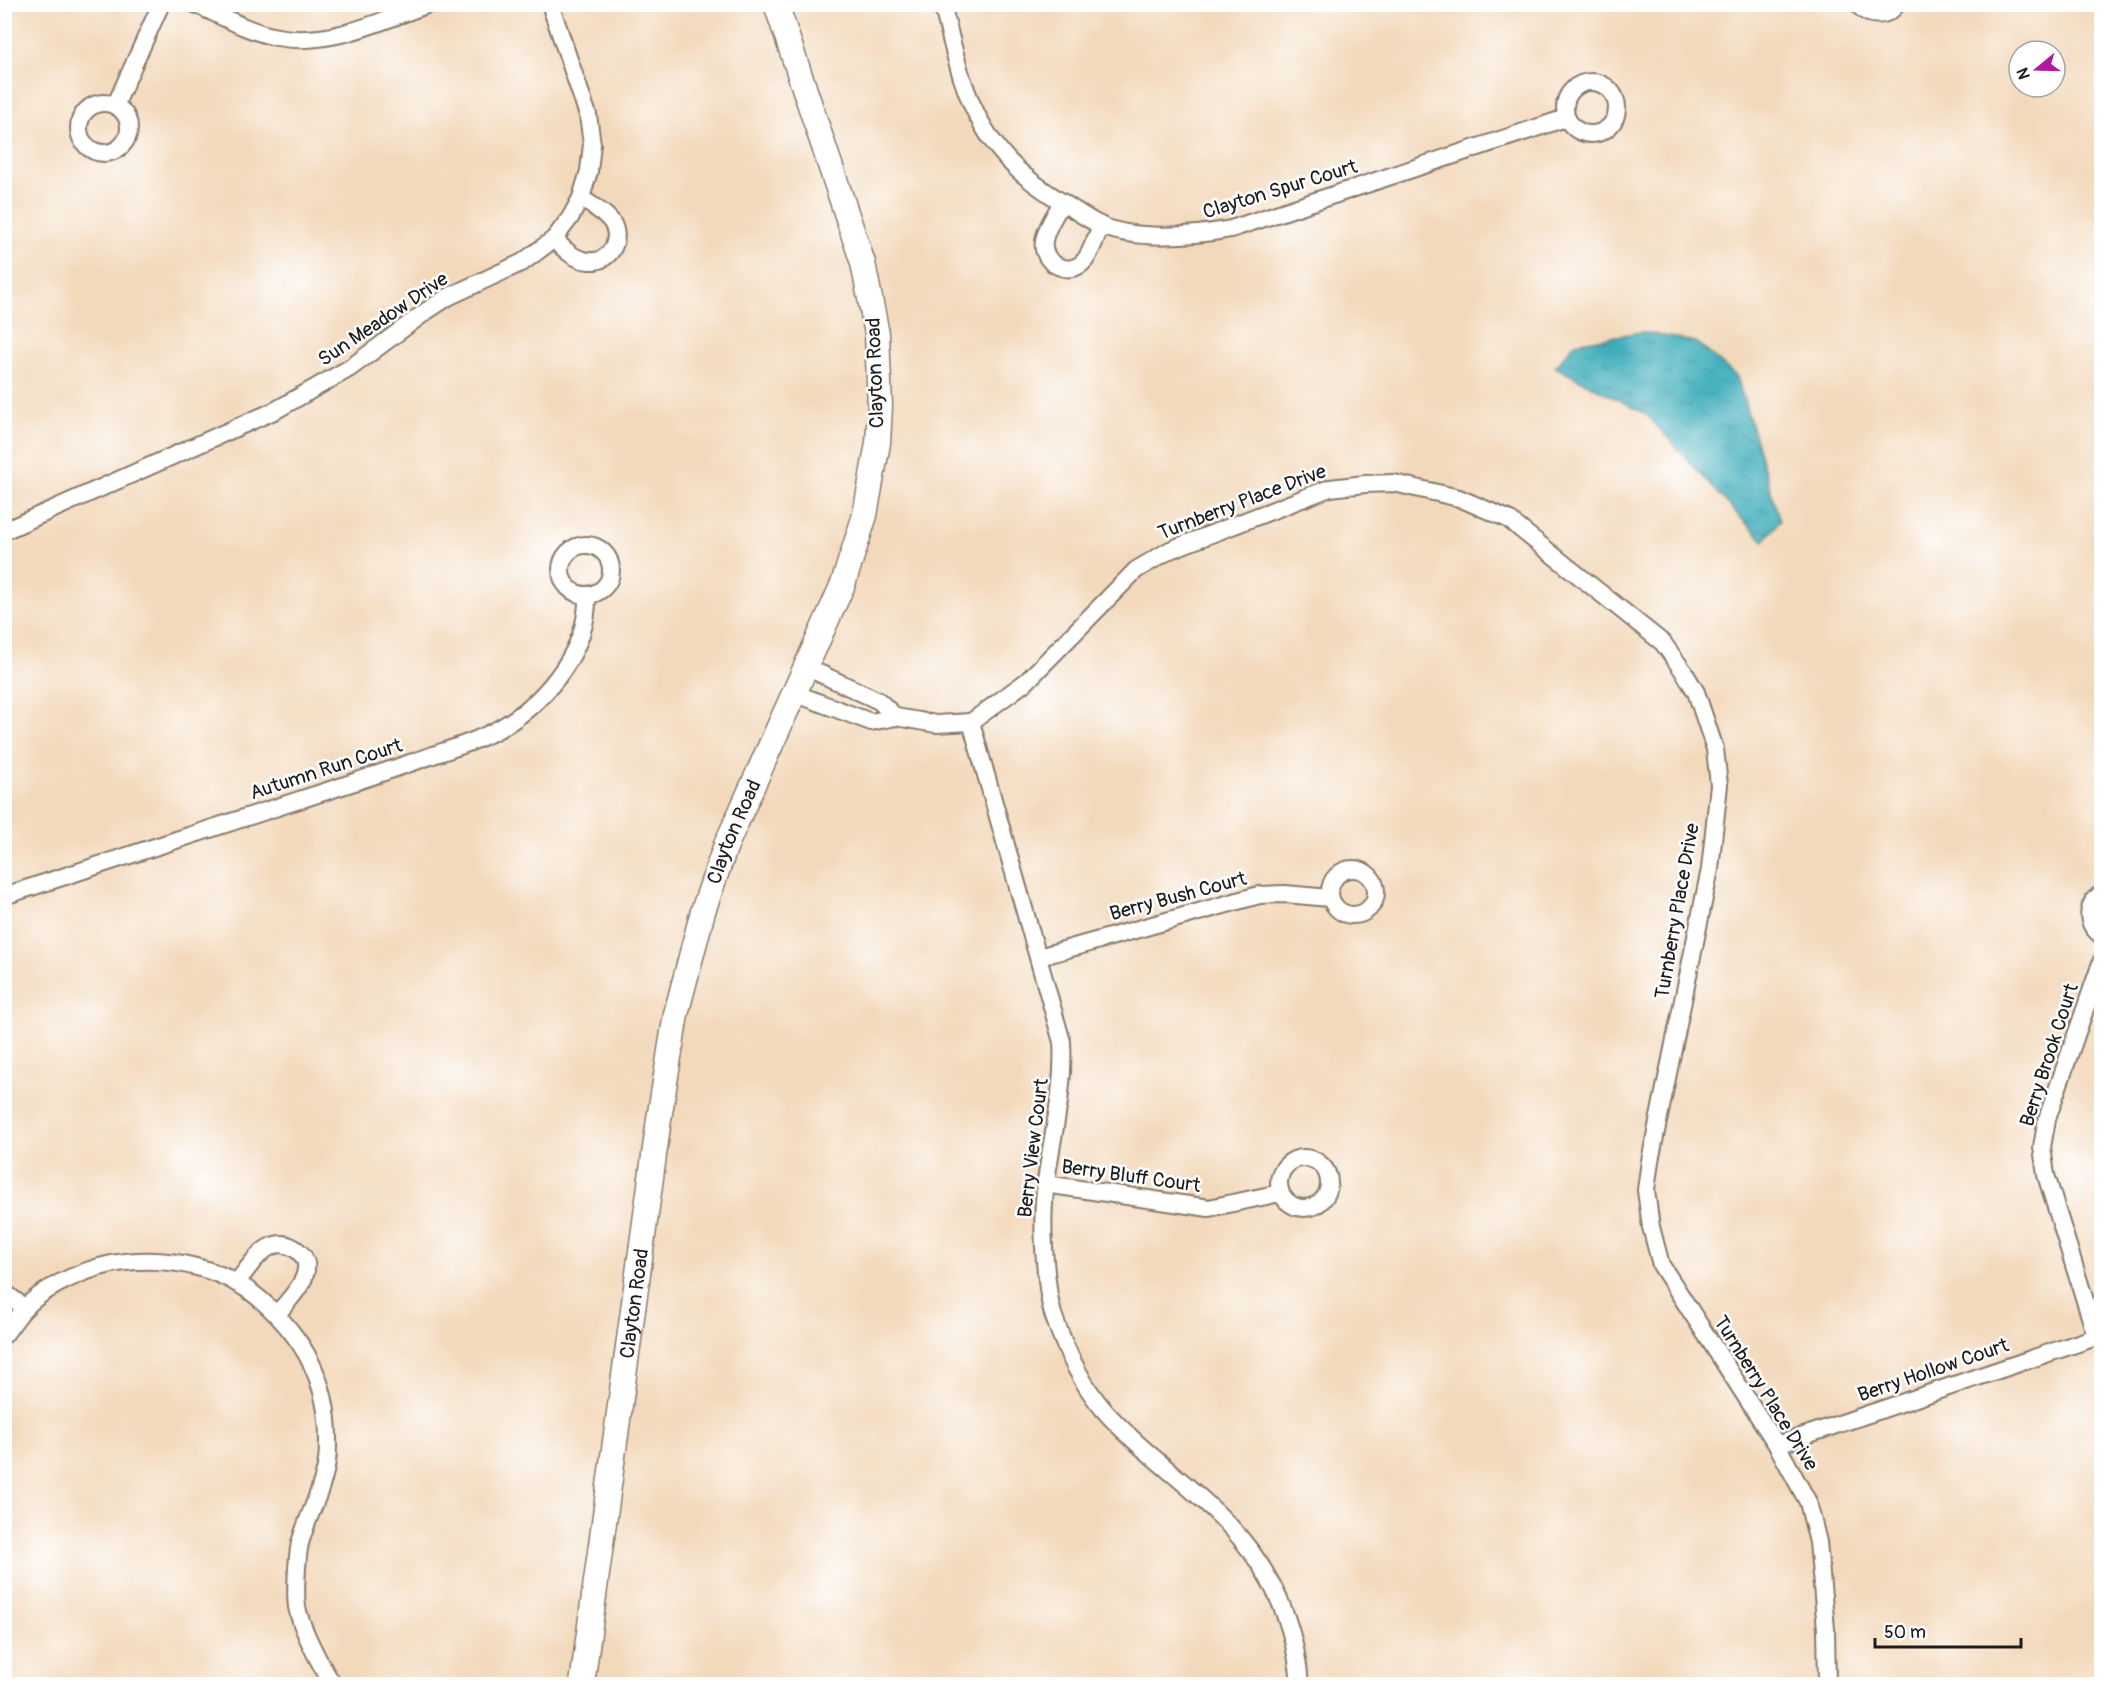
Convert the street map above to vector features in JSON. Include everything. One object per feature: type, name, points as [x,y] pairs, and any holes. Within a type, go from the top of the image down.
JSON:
[{"type":"main road","name":"Clayton Road","points":[[582,1684],[658,1119],[676,1014],[692,944],[714,877],[746,798],[843,584],[865,514],[878,443],[880,406],[877,334],[863,262],[776,4]]},
{"type":"street","points":[[115,106],[161,4]]},
{"type":"street","points":[[195,4],[247,28],[275,37],[300,40],[329,38],[429,4]]},
{"type":"street","name":"Sun Meadow Drive","points":[[4,531],[276,410],[350,368],[448,297],[523,262],[554,239],[570,218],[581,198],[589,171],[591,144],[588,116],[550,4]]},
{"type":"street","name":"Clayton Spur Court","points":[[942,4],[965,89],[982,126],[1006,159],[1030,182],[1101,226],[1134,234],[1199,235],[1231,229],[1566,118]]},
{"type":"street","points":[[1858,4],[1867,13],[1876,15],[1888,13],[1898,4]]},
{"type":"street","points":[[554,239],[581,260],[596,261],[609,254],[616,239],[613,223],[581,198]]},
{"type":"street","points":[[1062,202],[1043,243],[1047,257],[1052,263],[1067,269],[1080,265],[1086,260],[1101,226]]},
{"type":"street","name":"Turnberry Place Drive","points":[[970,722],[1027,681],[1136,570],[1170,550],[1330,488],[1342,486],[1384,483],[1405,486],[1459,498],[1508,519],[1663,643],[1696,692],[1715,749],[1719,785],[1710,869],[1647,1180],[1646,1190],[1651,1227],[1661,1265],[1778,1445],[1808,1502],[1818,1542],[1826,1629],[1827,1684]]},
{"type":"street","name":"Autumn Run Court","points":[[4,896],[379,774],[482,738],[528,709],[552,685],[577,645],[586,620],[587,595]]},
{"type":"street","points":[[806,667],[879,701],[896,717]]},
{"type":"street","points":[[794,693],[871,722],[896,717],[936,724],[970,722]]},
{"type":"street","name":"Berry View Court","points":[[970,722],[1062,1042],[1064,1071],[1045,1184],[1043,1245],[1053,1314],[1068,1350],[1102,1407],[1129,1436],[1220,1515],[1260,1563],[1276,1592],[1289,1626],[1298,1658],[1299,1684]]},
{"type":"street","points":[[2102,893],[2094,899],[2088,915],[2094,930],[2102,936]]},
{"type":"street","name":"Berry Bush Court","points":[[1039,957],[1259,895],[1285,894],[1330,898]]},
{"type":"street","name":"Berry Brook Court","points":[[2099,1336],[2046,1175],[2042,1147],[2047,1119],[2102,960]]},
{"type":"street","name":"Berry Bluff Court","points":[[1045,1184],[1209,1208],[1280,1193]]},
{"type":"street","points":[[236,1283],[265,1250],[272,1246],[281,1244],[297,1250],[304,1258],[306,1275],[277,1314]]},
{"type":"street","points":[[4,1335],[25,1308],[70,1277],[122,1262],[195,1265],[220,1274],[236,1283],[277,1314],[306,1351],[322,1389],[326,1411],[328,1461],[320,1491],[300,1543],[297,1607],[314,1652],[333,1684]]},
{"type":"street","points":[[4,1292],[25,1308]]},
{"type":"street","name":"Berry Hollow Court","points":[[1778,1445],[2099,1336]]},
{"type":"water","points":[[1641,332],[1696,342],[1737,377],[1780,521],[1764,541],[1646,414],[1555,367],[1575,343]]}]
